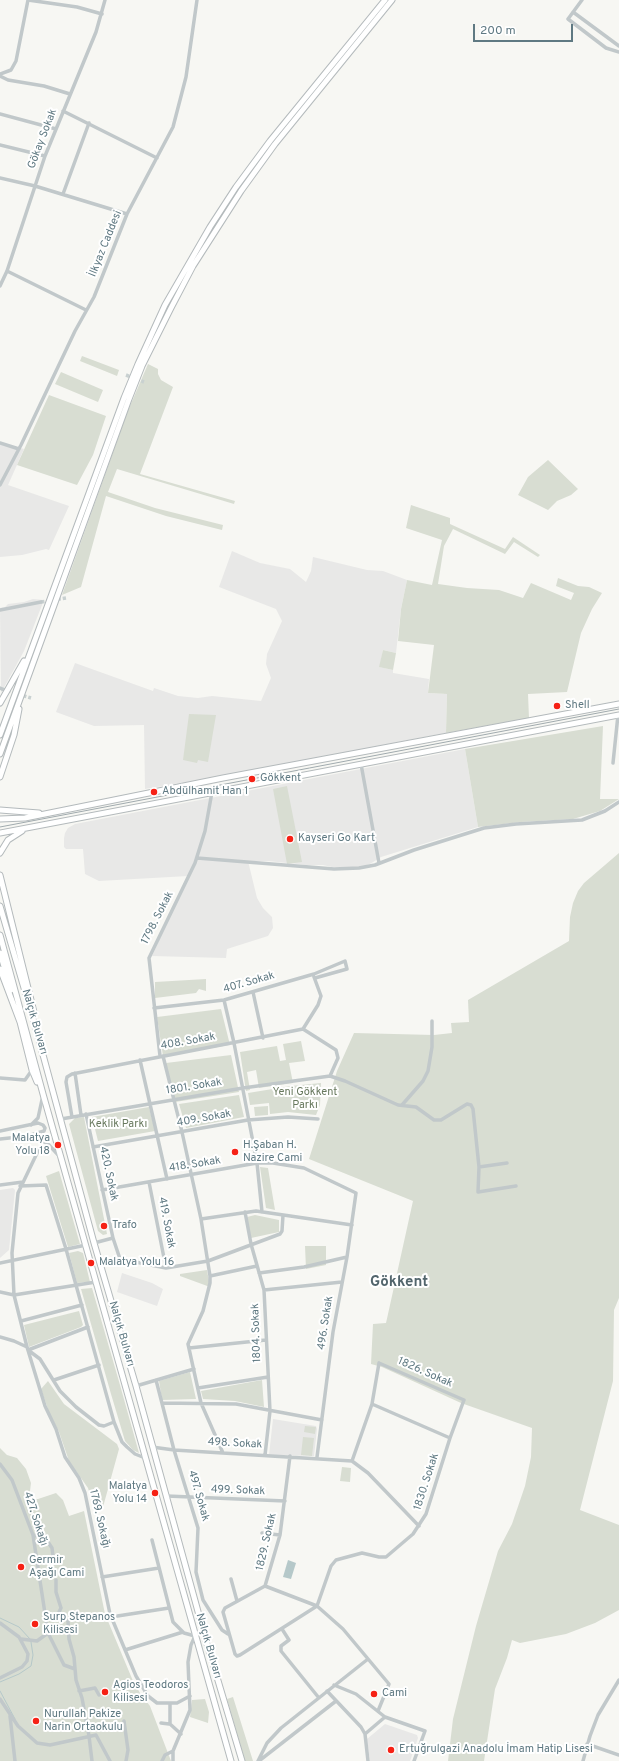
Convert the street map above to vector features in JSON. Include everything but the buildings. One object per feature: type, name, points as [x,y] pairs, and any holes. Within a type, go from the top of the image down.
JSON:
[{"type":"highway","points":[[0,735],[124,398],[138,364],[175,287],[210,227],[236,187],[270,141],[385,0]]},
{"type":"highway","points":[[0,754],[142,366],[189,273],[241,191],[275,144],[392,0]]},
{"type":"highway","points":[[0,703],[31,650]]},
{"type":"highway","points":[[0,776],[14,735],[23,690]]},
{"type":"highway","points":[[0,819],[18,819],[619,704]]},
{"type":"highway","points":[[0,833],[619,715]]},
{"type":"highway","points":[[0,810],[44,814]]},
{"type":"highway","points":[[0,853],[4,844],[13,836],[21,831],[43,824]]},
{"type":"highway","points":[[0,875],[25,972],[36,1029]]},
{"type":"highway","name":"Nalçık Bulvarı","points":[[0,906],[62,1120],[94,1243],[167,1496],[205,1638],[242,1761]]},
{"type":"highway","name":"Nalçık Bulvarı","points":[[0,935],[43,1094],[231,1761]]},
{"type":"highway","points":[[0,953],[32,1070],[43,1094]]},
{"type":"highway","points":[[0,969],[20,1022]]},
{"type":"street","points":[[0,76],[11,70],[16,64],[28,0],[77,7],[102,14]]},
{"type":"street","name":"Gökay Sokak","points":[[0,286],[7,271],[45,156],[93,40],[105,0]]},
{"type":"street","name":"İlkyaz Caddesi","points":[[0,485],[86,310],[110,258],[127,214],[173,127],[182,95],[189,60],[197,0]]},
{"type":"street","points":[[582,0],[568,19],[606,48],[619,52]]},
{"type":"street","points":[[573,12],[619,46]]},
{"type":"street","points":[[0,76],[8,80],[44,86],[70,94]]},
{"type":"street","points":[[63,111],[156,158]]},
{"type":"street","points":[[0,114],[56,129]]},
{"type":"street","points":[[63,194],[89,123]]},
{"type":"street","points":[[0,145],[45,156]]},
{"type":"street","points":[[0,178],[35,186],[127,214]]},
{"type":"street","points":[[7,271],[86,310]]},
{"type":"street","points":[[0,443],[19,449]]},
{"type":"street","points":[[0,610],[41,602]]},
{"type":"street","points":[[613,763],[619,715]]},
{"type":"street","points":[[361,764],[379,863]]},
{"type":"street","name":"1798. Sokak","points":[[189,1348],[188,1344],[203,1311],[210,1283],[210,1276],[201,1219],[192,1176],[162,1056],[148,964],[149,956],[197,858],[205,830],[212,792]]},
{"type":"street","points":[[197,858],[341,870],[364,868],[484,828],[516,824],[576,821],[605,811],[619,802]]},
{"type":"street","name":"407. Sokak","points":[[154,1008],[224,1000],[347,968],[345,961],[314,976]]},
{"type":"street","points":[[314,976],[320,996],[318,1005],[303,1029],[336,1050],[338,1058],[330,1076],[345,1081],[398,1105],[416,1107],[432,1120],[437,1121],[466,1104],[472,1106],[479,1167],[478,1192],[516,1186]]},
{"type":"street","points":[[253,992],[263,1038]]},
{"type":"street","points":[[224,1000],[234,1043],[257,1163],[262,1212]]},
{"type":"street","points":[[402,1105],[423,1081],[428,1071],[432,1048],[432,1021]]},
{"type":"street","name":"408. Sokak","points":[[75,1073],[263,1038],[303,1029]]},
{"type":"street","points":[[140,1060],[167,1179]]},
{"type":"street","points":[[0,1078],[25,1080],[32,1070]]},
{"type":"street","points":[[72,1117],[66,1082],[69,1076],[75,1073],[82,1115]]},
{"type":"street","name":"1801. Sokak","points":[[62,1120],[86,1114],[242,1088],[330,1076]]},
{"type":"street","points":[[30,1126],[38,1118],[43,1094]]},
{"type":"street","name":"420. Sokak","points":[[86,1114],[113,1238],[120,1259],[166,1268]]},
{"type":"street","name":"409. Sokak","points":[[93,1147],[248,1120],[288,1117],[318,1119]]},
{"type":"street","points":[[0,1131],[38,1124],[43,1125],[45,1128],[44,1131],[39,1134],[0,1139]]},
{"type":"street","points":[[28,1136],[37,1138],[48,1144],[62,1159]]},
{"type":"street","points":[[20,1186],[39,1148]]},
{"type":"street","name":"418. Sokak","points":[[102,1190],[192,1176],[257,1163],[273,1163],[299,1166],[356,1193]]},
{"type":"street","points":[[479,1167],[507,1163]]},
{"type":"street","points":[[0,1185],[23,1182]]},
{"type":"street","name":"419. Sokak","points":[[149,1182],[166,1268]]},
{"type":"street","points":[[20,1186],[46,1185],[66,1249],[114,1422],[122,1442],[135,1454],[146,1458]]},
{"type":"street","name":"1769. Sokağı","points":[[20,1186],[17,1196],[12,1260],[14,1295],[27,1348],[45,1406],[56,1429],[66,1457],[82,1487],[111,1618],[136,1676],[148,1696],[157,1703],[170,1703]]},
{"type":"street","name":"496. Sokak","points":[[317,1457],[333,1332],[348,1257],[356,1193]]},
{"type":"street","points":[[201,1219],[245,1212],[262,1212],[352,1225]]},
{"type":"street","name":"1804. Sokak","points":[[245,1212],[251,1244],[264,1290],[270,1411],[265,1455]]},
{"type":"street","points":[[166,1268],[208,1260],[280,1234],[282,1231],[283,1215]]},
{"type":"street","points":[[94,1243],[113,1238]]},
{"type":"street","points":[[0,1263],[86,1245]]},
{"type":"street","points":[[259,1273],[304,1267],[348,1257]]},
{"type":"street","points":[[210,1276],[257,1266]]},
{"type":"street","points":[[0,1292],[14,1295],[96,1282]]},
{"type":"street","points":[[264,1290],[342,1282]]},
{"type":"street","points":[[21,1321],[82,1305]]},
{"type":"street","points":[[27,1348],[88,1327]]},
{"type":"street","points":[[0,1337],[14,1341],[27,1348],[40,1359],[68,1400],[98,1425],[104,1426],[114,1422]]},
{"type":"street","points":[[223,1453],[201,1403],[189,1348],[266,1340]]},
{"type":"street","name":"1826. Sokak","points":[[372,1404],[380,1363],[464,1400]]},
{"type":"street","points":[[54,1380],[99,1365]]},
{"type":"street","points":[[136,1386],[194,1369]]},
{"type":"street","points":[[198,1388],[268,1377]]},
{"type":"street","name":"497. Sokak","points":[[156,1380],[174,1450],[198,1528],[196,1572],[203,1600],[222,1630],[229,1635]]},
{"type":"street","name":"1830. Sokak","points":[[318,1606],[330,1568],[334,1561],[359,1553],[386,1557],[413,1534],[419,1526],[426,1514],[450,1438],[464,1400]]},
{"type":"street","points":[[162,1403],[236,1404],[322,1420]]},
{"type":"street","points":[[419,1526],[368,1474],[352,1460],[372,1404],[450,1438]]},
{"type":"street","name":"498. Sokak","points":[[152,1447],[174,1450],[352,1460]]},
{"type":"street","name":"1829. Sokak","points":[[229,1635],[222,1615],[225,1608],[265,1586],[280,1535],[290,1456]]},
{"type":"street","name":"427. Sokağı","points":[[0,1464],[9,1475],[14,1485],[33,1535],[45,1604],[45,1618],[48,1633],[64,1665],[75,1669]]},
{"type":"street","name":"499. Sokak","points":[[167,1496],[285,1501]]},
{"type":"street","points":[[262,1533],[280,1535]]},
{"type":"street","points":[[33,1535],[41,1537],[48,1542],[52,1548],[53,1556]]},
{"type":"street","points":[[152,1540],[173,1622],[183,1632],[195,1636],[190,1649],[188,1662],[190,1710],[173,1752],[173,1761]]},
{"type":"street","points":[[102,1577],[159,1568]]},
{"type":"street","points":[[231,1579],[238,1601]]},
{"type":"street","points":[[56,1580],[56,1592],[61,1608],[57,1616]]},
{"type":"street","points":[[265,1586],[318,1606],[343,1629],[389,1684],[378,1711]]},
{"type":"street","points":[[229,1635],[234,1654],[238,1656],[318,1606]]},
{"type":"street","points":[[111,1618],[169,1608]]},
{"type":"street","points":[[45,1618],[57,1616],[64,1617],[68,1621],[69,1639],[74,1657],[76,1680],[89,1736],[92,1761]]},
{"type":"street","points":[[0,1623],[13,1631],[21,1640],[28,1654],[27,1661],[20,1668],[0,1678]]},
{"type":"street","points":[[282,1629],[289,1640],[282,1645],[281,1651],[319,1698]]},
{"type":"street","points":[[125,1650],[183,1632]]},
{"type":"street","points":[[21,1640],[37,1641],[48,1633]]},
{"type":"street","points":[[261,1760],[271,1738],[334,1685],[368,1659]]},
{"type":"street","points":[[583,1761],[587,1744],[598,1715],[619,1681]]},
{"type":"street","points":[[334,1685],[356,1694],[385,1717],[424,1730],[414,1761]]},
{"type":"street","points":[[79,1691],[95,1688],[99,1695]]},
{"type":"street","points":[[327,1691],[361,1727],[365,1734],[368,1761]]},
{"type":"street","points":[[181,1734],[172,1728],[170,1724],[170,1703],[183,1701],[190,1696]]},
{"type":"street","points":[[0,1699],[10,1715],[31,1739],[43,1745],[53,1745],[96,1735],[110,1761]]},
{"type":"street","points":[[261,1760],[336,1701]]},
{"type":"street","points":[[10,1715],[15,1761]]},
{"type":"street","points":[[365,1734],[385,1717]]},
{"type":"street","points":[[124,1721],[128,1750],[126,1761]]},
{"type":"street","points":[[161,1723],[170,1724]]},
{"type":"street","points":[[587,1744],[619,1754]]},
{"type":"street","points":[[162,1761],[165,1755],[173,1752]]},
{"type":"shaded area","points":[[0,442],[24,449],[8,485],[69,506],[49,550],[46,549],[22,555],[0,557]]},
{"type":"shaded area","points":[[232,551],[260,563],[290,569],[306,582],[311,571],[313,557],[367,570],[383,571],[407,580],[401,609],[396,653],[383,650],[380,667],[393,670],[393,673],[429,679],[428,693],[447,694],[446,733],[145,789],[144,725],[94,726],[56,712],[75,663],[153,691],[154,688],[178,696],[198,698],[212,696],[261,701],[271,678],[266,664],[267,654],[282,621],[276,609],[219,587]]},
{"type":"shaded area","points":[[33,599],[44,600],[24,651],[1,693],[0,608],[5,607],[8,604]]},
{"type":"shaded area","points":[[465,749],[478,827],[381,857],[370,864],[361,867],[332,867],[268,861],[248,861],[257,898],[263,908],[272,917],[273,928],[268,936],[227,949],[226,958],[152,956],[188,876],[99,881],[85,874],[83,849],[66,849],[64,847],[65,833],[68,828],[75,824]]},
{"type":"shaded area","points":[[13,1188],[15,1190],[9,1250],[0,1258],[0,1190]]},
{"type":"shaded area","points":[[122,1273],[152,1283],[163,1289],[157,1306],[117,1292]]},
{"type":"shaded area","points":[[273,1419],[316,1426],[314,1456],[269,1455]]},
{"type":"shaded area","points":[[288,1560],[296,1563],[291,1579],[283,1577]]},
{"type":"shaded area","name":"Ertuğrulgazi Anadolu İmam Hatip Lisesi","points":[[385,1724],[417,1735],[418,1738],[410,1761],[370,1761],[367,1739]]},
{"type":"green space","points":[[82,356],[119,370],[117,376],[80,361]]},
{"type":"green space","points":[[148,364],[158,369],[158,374],[161,380],[173,387],[140,474],[235,501],[234,504],[117,469],[108,492],[155,508],[223,525],[222,530],[166,516],[106,496],[81,587],[62,595],[127,413]]},
{"type":"green space","points":[[61,372],[103,390],[98,402],[55,384]]},
{"type":"green space","points":[[49,395],[106,416],[93,455],[77,485],[17,465]]},
{"type":"green space","points":[[548,460],[578,489],[571,495],[557,501],[548,510],[518,495],[528,477]]},
{"type":"green space","points":[[411,505],[450,518],[450,524],[505,549],[513,537],[540,555],[538,557],[514,542],[505,554],[453,529],[444,546],[438,584],[499,590],[523,598],[531,583],[571,600],[574,593],[556,586],[558,578],[578,586],[589,587],[602,593],[592,609],[581,633],[567,692],[528,694],[529,718],[446,733],[447,694],[428,693],[434,645],[398,641],[401,609],[407,580],[432,585],[442,540],[406,528]]},
{"type":"green space","points":[[383,650],[396,653],[393,670],[379,667]]},
{"type":"green space","points":[[189,714],[216,715],[208,762],[198,760],[197,763],[183,760]]},
{"type":"green space","points":[[603,726],[600,799],[619,799],[600,811],[573,819],[521,822],[478,827],[465,749]]},
{"type":"green space","name":"Kayseri Go Kart","points":[[287,786],[302,862],[287,864],[273,789]]},
{"type":"green space","points":[[619,853],[619,1298],[614,1310],[613,1381],[580,1510],[619,1525],[619,1610],[595,1623],[566,1634],[520,1643],[512,1640],[495,1689],[484,1761],[448,1761],[453,1719],[476,1626],[498,1551],[512,1524],[525,1486],[531,1457],[532,1428],[461,1403],[382,1367],[371,1364],[373,1324],[386,1323],[413,1201],[309,1159],[337,1071],[354,1033],[434,1035],[452,1033],[451,1023],[469,1022],[468,1000],[569,941],[570,917],[573,903],[578,891],[584,883]]},
{"type":"green space","points":[[206,979],[206,991],[199,989],[196,993],[155,998],[155,982]]},
{"type":"green space","points":[[221,1009],[230,1045],[163,1056],[157,1017]]},
{"type":"green space","points":[[301,1041],[305,1061],[289,1063],[293,1083],[259,1088],[256,1070],[247,1072],[250,1090],[246,1091],[240,1052],[277,1046],[280,1061],[286,1060],[283,1044]]},
{"type":"green space","points":[[231,1055],[239,1092],[175,1102],[166,1063]]},
{"type":"green space","name":"Yeni Gökkent Parkı","points":[[321,1083],[320,1105],[316,1115],[288,1112],[270,1114],[269,1103],[250,1105],[248,1093]]},
{"type":"green space","points":[[239,1095],[244,1117],[186,1128],[179,1104]]},
{"type":"green space","points":[[268,1106],[268,1115],[255,1116],[254,1107]]},
{"type":"green space","name":"Keklik Parkı","points":[[149,1107],[155,1131],[98,1141],[92,1117]]},
{"type":"green space","points":[[84,1117],[107,1234],[103,1235],[98,1231],[69,1124],[75,1118]]},
{"type":"green space","points":[[260,1167],[268,1168],[275,1210],[266,1208]]},
{"type":"green space","points":[[59,1171],[80,1244],[68,1247],[46,1176]]},
{"type":"green space","points":[[255,1215],[279,1220],[279,1232],[251,1238],[247,1217]]},
{"type":"green space","points":[[305,1246],[326,1246],[326,1265],[306,1269]]},
{"type":"green space","points":[[78,1251],[83,1253],[90,1282],[77,1283],[69,1253]]},
{"type":"green space","points":[[207,1270],[210,1287],[180,1276],[180,1274]]},
{"type":"green space","points":[[92,1288],[139,1453],[133,1450],[125,1441],[81,1289]]},
{"type":"green space","points":[[79,1311],[83,1325],[81,1327],[29,1347],[24,1325]]},
{"type":"green space","points":[[190,1372],[196,1399],[162,1400],[159,1381]]},
{"type":"green space","points":[[262,1380],[264,1407],[235,1401],[203,1399],[201,1391]]},
{"type":"green space","points":[[48,1381],[64,1404],[117,1444],[119,1449],[103,1507],[93,1505],[88,1488],[69,1461],[41,1389]]},
{"type":"green space","points":[[305,1426],[316,1427],[315,1434],[304,1432]]},
{"type":"green space","points":[[303,1437],[314,1438],[312,1456],[301,1455]]},
{"type":"green space","points":[[0,1448],[7,1455],[17,1458],[26,1469],[31,1483],[29,1499],[38,1499],[56,1493],[63,1500],[69,1516],[84,1511],[105,1614],[133,1681],[150,1706],[171,1761],[0,1761]]},
{"type":"green space","points":[[342,1467],[351,1468],[350,1482],[340,1481]]},
{"type":"green space","points":[[233,1697],[253,1761],[245,1761],[227,1699]]},
{"type":"green space","points":[[205,1699],[209,1712],[208,1723],[190,1717],[192,1700]]},
{"type":"waterway","points":[[0,1618],[19,1627],[30,1639]]},
{"type":"waterway","points":[[0,1682],[19,1674],[31,1666],[33,1655],[31,1642]]},
{"type":"waterway","points":[[0,1691],[15,1719]]},
{"type":"tunnel","points":[[126,375],[144,382]]},
{"type":"tunnel","points":[[41,602],[66,598]]},
{"type":"tunnel","points":[[2,689],[31,698]]},
{"type":"tram line","points":[[0,827],[619,709]]},
{"type":"place","name":"Shell","points":[[557,706]]},
{"type":"place","name":"Gökkent","points":[[252,779]]},
{"type":"place","name":"Abdülhamit Han 1","points":[[154,792]]},
{"type":"place","name":"Kayseri Go Kart","points":[[290,839]]},
{"type":"place","name":"Malatya Yolu 18","points":[[58,1145]]},
{"type":"place","name":"H.Şaban H. Nazire Cami","points":[[235,1152]]},
{"type":"place","name":"Trafo","points":[[104,1226]]},
{"type":"place","name":"Malatya Yolu 16","points":[[91,1263]]},
{"type":"place","name":"Malatya Yolu 14","points":[[155,1493]]},
{"type":"place","name":"Germir Aşağı Cami","points":[[21,1567]]},
{"type":"place","name":"Surp Stepanos Kilisesi","points":[[35,1624]]},
{"type":"place","name":"Agios Teodoros Kilisesi","points":[[105,1692]]},
{"type":"place","name":"Cami","points":[[374,1694]]},
{"type":"place","name":"Nurullah Pakize Narin Ortaokulu","points":[[36,1721]]},
{"type":"place","name":"Ertuğrulgazi Anadolu İmam Hatip Lisesi","points":[[391,1750]]},
{"type":"district","name":"Gökkent","points":[[399,1283]]}]
